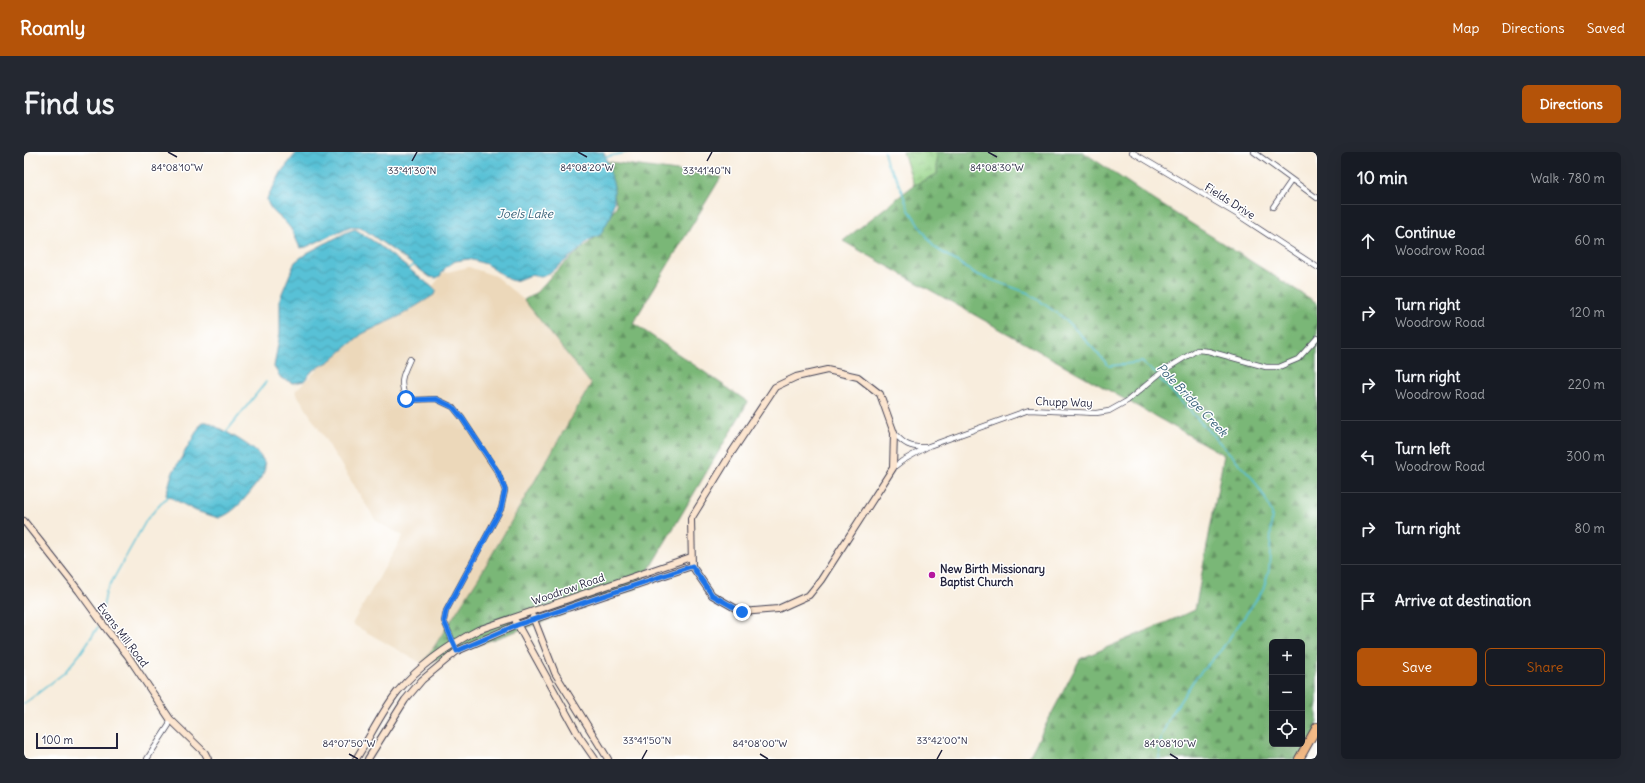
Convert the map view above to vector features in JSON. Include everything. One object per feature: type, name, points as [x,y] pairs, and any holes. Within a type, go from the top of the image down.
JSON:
[{"type":"highway","points":[[1299,759],[1317,727]]},
{"type":"street","name":"Fields Drive","points":[[1132,152],[1238,215],[1317,267]]},
{"type":"street","points":[[1254,152],[1291,181],[1317,198]]},
{"type":"street","points":[[1273,207],[1291,181]]},
{"type":"street","name":"Chupp Way","points":[[929,446],[1029,410],[1096,413],[1109,410],[1127,401],[1163,371],[1197,350],[1208,351],[1266,367],[1279,367],[1298,359],[1317,338]]},
{"type":"street","points":[[410,359],[404,372],[401,386],[406,399],[436,399],[453,407],[498,472],[505,490],[501,509],[446,611],[444,621],[457,651]]},
{"type":"street","points":[[893,468],[894,433],[880,394],[858,377],[828,370],[796,377],[775,387],[732,452],[691,519],[692,566],[712,595],[742,612],[778,610],[809,595],[821,580],[893,468],[907,458],[929,446]]},
{"type":"street","points":[[894,433],[903,443],[915,448],[929,446]]},
{"type":"street","name":"Evans Mill Road","points":[[24,521],[128,656],[170,719],[205,753],[208,759]]},
{"type":"street","name":"Woodrow Road","points":[[356,759],[398,692],[425,663],[453,643],[478,630],[691,557]]},
{"type":"street","name":"Woodrow Road","points":[[368,759],[405,700],[422,680],[457,651],[517,625],[692,566]]},
{"type":"street","points":[[532,612],[555,673],[608,759]]},
{"type":"street","points":[[514,617],[517,625],[579,736],[595,759]]},
{"type":"street","points":[[147,759],[169,725],[170,719]]},
{"type":"shaded area","points":[[469,267],[495,276],[524,300],[591,384],[479,577],[423,664],[352,624],[403,536],[376,521],[295,391],[354,334],[430,290],[443,273]]},
{"type":"green space","points":[[903,152],[937,152],[937,174],[914,185]]},
{"type":"green space","points":[[937,152],[1083,152],[1154,200],[1317,303],[1317,729],[1301,759],[1028,759],[1080,659],[1195,610],[1224,455],[843,241],[914,185],[937,174]]},
{"type":"green space","points":[[603,161],[721,177],[633,323],[748,402],[638,588],[423,664],[479,577],[591,384],[524,300],[536,293],[555,272],[599,234],[617,205]]},
{"type":"water","name":"Joels Lake","points":[[297,152],[604,152],[614,186],[614,201],[611,216],[600,235],[589,240],[578,251],[548,274],[541,277],[530,275],[515,281],[510,280],[486,264],[469,259],[455,261],[445,268],[440,276],[436,278],[430,277],[362,228],[349,227],[306,247],[300,248],[291,229],[272,210],[267,199],[282,171]]},
{"type":"water","points":[[355,229],[376,243],[437,291],[434,295],[400,316],[362,334],[330,361],[312,371],[304,381],[293,383],[281,378],[274,367],[280,333],[280,298],[295,262],[307,253]]},
{"type":"water","points":[[202,422],[207,422],[250,447],[258,453],[265,466],[264,473],[260,479],[237,507],[219,518],[196,511],[166,495],[172,474]]},
{"type":"waterway","points":[[606,157],[628,152]]},
{"type":"waterway","name":"Pole Bridge Creek","points":[[884,152],[887,164],[896,177],[909,210],[934,247],[976,274],[1028,293],[1061,316],[1079,333],[1109,366],[1142,362],[1156,374]]},
{"type":"waterway","points":[[409,268],[414,265]]},
{"type":"waterway","name":"Pole Bridge Creek","points":[[1158,377],[1252,477],[1272,513],[1269,570],[1263,590],[1221,650],[1194,680],[1169,718],[1161,738],[1159,759]]},
{"type":"waterway","points":[[226,432],[266,382]]},
{"type":"waterway","points":[[102,613],[106,592],[147,519],[168,496]]},
{"type":"waterway","points":[[24,704],[64,673],[80,654],[98,627]]},
{"type":"place","name":"New Birth Missionary Baptist Church","points":[[932,575]]},
{"type":"route","points":[[406,399],[436,399],[453,407],[498,472],[505,490],[501,509],[454,599],[446,611],[444,621],[457,651],[517,625],[692,566],[712,595],[742,612]]}]
